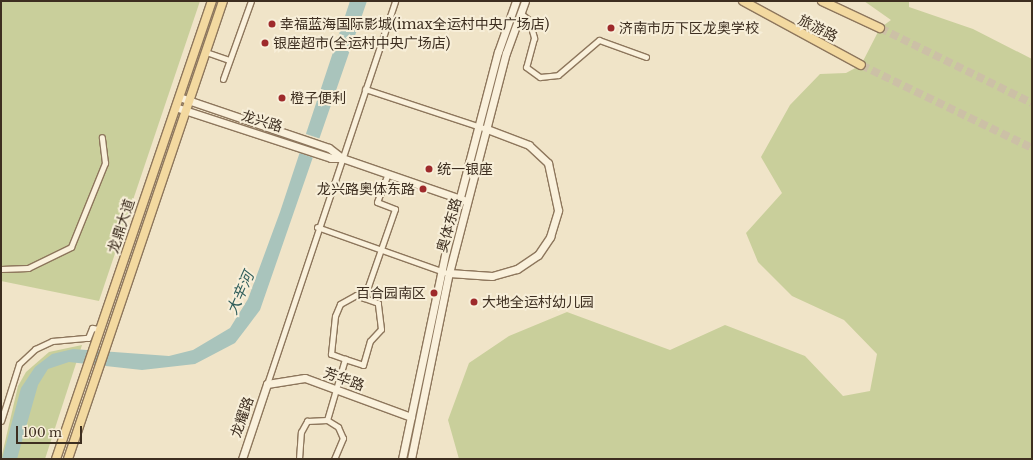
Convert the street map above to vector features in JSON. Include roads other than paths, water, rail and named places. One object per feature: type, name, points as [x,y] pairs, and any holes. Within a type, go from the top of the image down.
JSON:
[{"type":"main road","name":"龙鼎大道","points":[[56,459],[84,370],[212,1]]},
{"type":"main road","name":"龙鼎大道","points":[[68,459],[223,1]]},
{"type":"main road","name":"旅游路","points":[[744,1],[861,65]]},
{"type":"main road","name":"旅游路","points":[[822,1],[880,28]]},
{"type":"street","points":[[223,80],[251,1]]},
{"type":"street","points":[[267,384],[317,227],[395,1]]},
{"type":"street","points":[[402,459],[446,272],[461,199],[500,45],[516,1]]},
{"type":"street","name":"奥体东路","points":[[411,459],[446,272],[470,202],[506,53],[525,1]]},
{"type":"street","points":[[520,13],[529,20],[534,38],[526,67],[540,77],[558,75],[599,40],[646,57]]},
{"type":"street","points":[[206,52],[229,60]]},
{"type":"street","points":[[317,227],[446,272],[492,276],[517,269],[538,255],[550,237],[558,210],[548,163],[530,145],[487,129],[479,128],[365,89]]},
{"type":"street","name":"龙兴路","points":[[179,96],[330,148],[342,158]]},
{"type":"street","name":"龙兴路","points":[[175,107],[186,112],[327,156],[342,158],[470,202]]},
{"type":"street","points":[[1,269],[28,268],[71,247],[105,163],[102,137]]},
{"type":"street","points":[[364,298],[395,209],[377,202],[388,174]]},
{"type":"street","points":[[356,294],[364,298],[378,303],[381,329],[370,341],[363,365],[331,354],[335,316],[340,304],[356,294]]},
{"type":"street","points":[[1,421],[19,364],[35,349],[52,341],[88,338],[92,328],[99,329]]},
{"type":"street","points":[[327,420],[345,359]]},
{"type":"street","name":"芳华路","points":[[267,384],[305,378],[411,417]]},
{"type":"street","name":"龙耀路","points":[[242,459],[267,384]]},
{"type":"street","points":[[299,459],[301,432],[308,421],[327,420],[338,427],[343,438],[334,459]]},
{"type":"water","points":[[350,1],[367,1],[260,310],[248,326],[235,343],[195,364],[142,370],[69,362],[48,369],[38,385],[17,459],[2,459],[21,388],[35,367],[52,354],[73,349],[169,356],[193,350],[230,328],[248,299],[280,212]]},
{"type":"tunnel","points":[[880,28],[1032,103]]},
{"type":"tunnel","points":[[861,65],[1032,148]]},
{"type":"place","name":"幸福蓝海国际影城(imax全运村中央广场店)","points":[[272,24]]},
{"type":"place","name":"济南市历下区龙奥学校","points":[[611,28]]},
{"type":"place","name":"银座超市(全运村中央广场店)","points":[[265,43]]},
{"type":"place","name":"橙子便利","points":[[282,98]]},
{"type":"place","name":"统一银座","points":[[429,169]]},
{"type":"place","name":"龙兴路奥体东路","points":[[423,189]]},
{"type":"place","name":"百合园南区","points":[[434,293]]},
{"type":"place","name":"大地全运村幼儿园","points":[[474,302]]},
{"type":"water label","name":"大辛河","points":[[240,293]]}]
